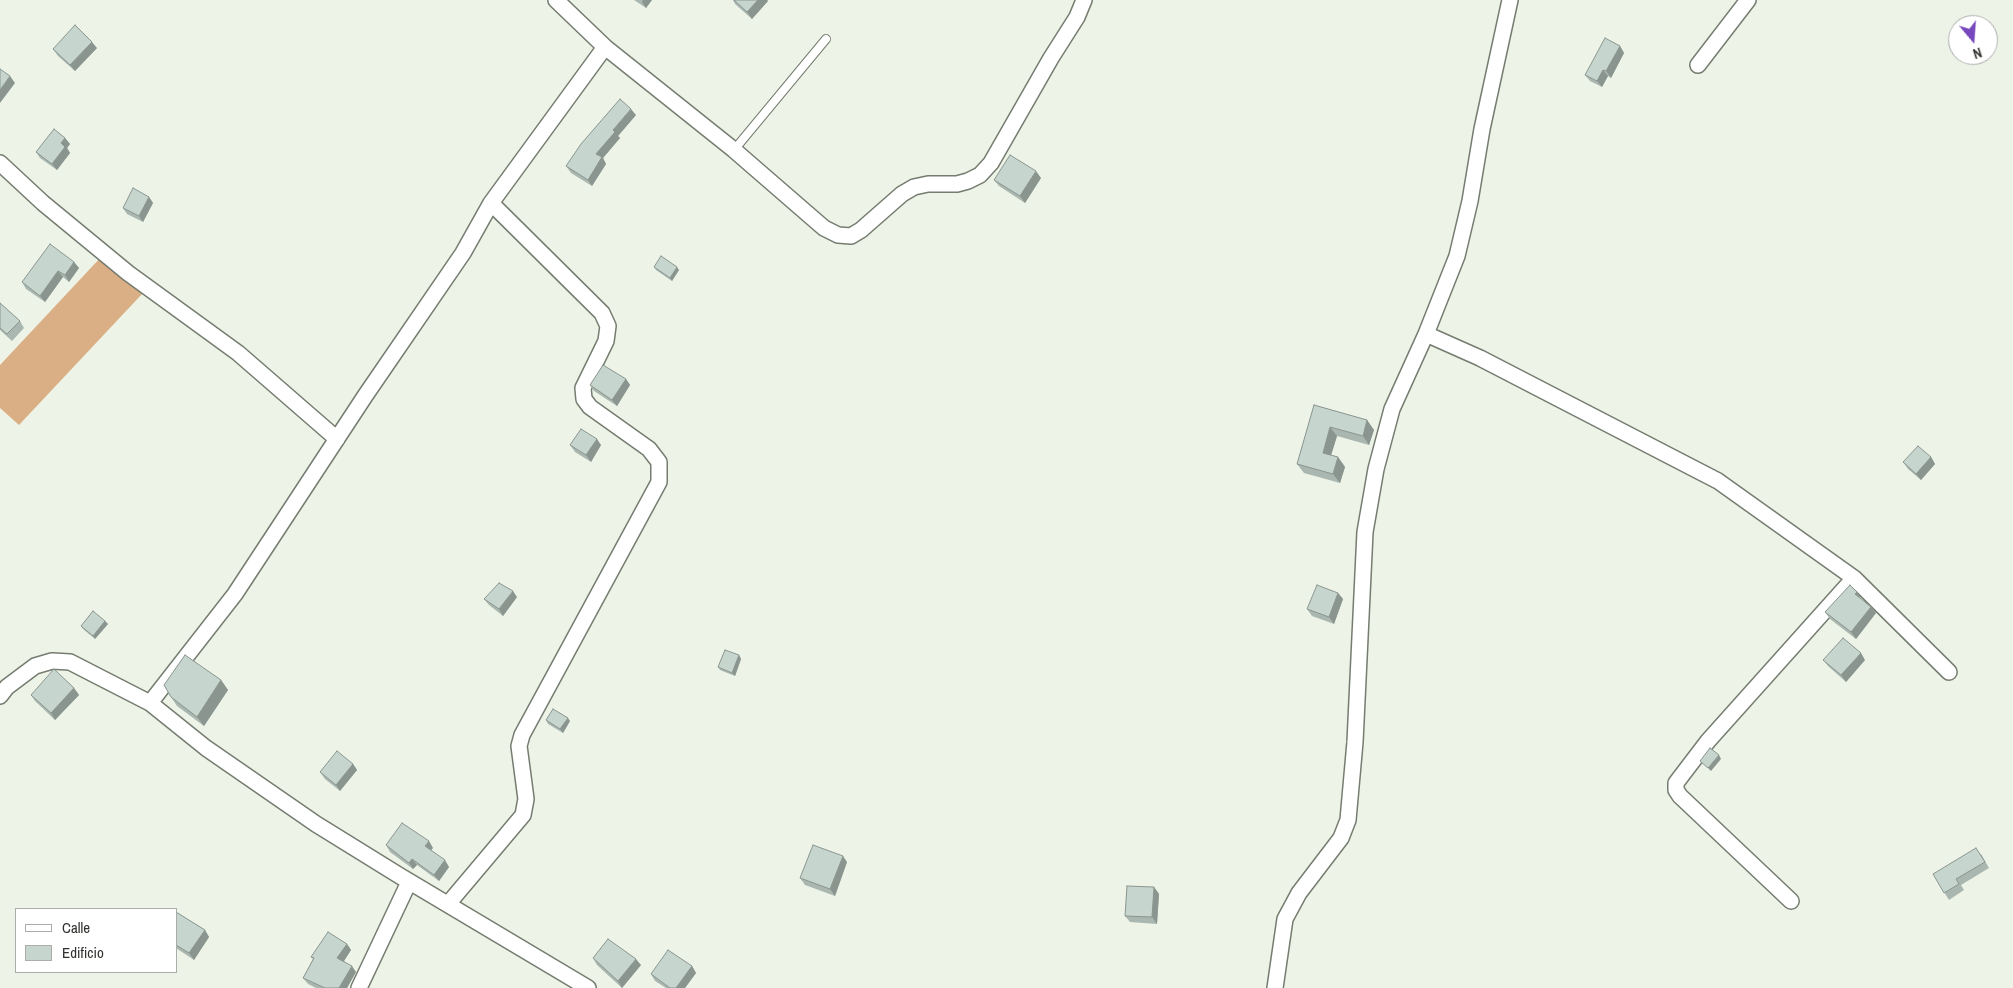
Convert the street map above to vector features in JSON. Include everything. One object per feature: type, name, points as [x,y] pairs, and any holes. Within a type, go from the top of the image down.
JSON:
[{"type":"street","points":[[556,0],[605,47],[734,150],[824,228],[838,235],[851,236],[861,230],[902,194],[914,187],[928,184],[957,184],[968,182],[980,175],[991,163],[1046,66],[1077,16],[1084,0]]},
{"type":"street","points":[[1275,988],[1286,919],[1299,893],[1341,838],[1348,820],[1356,742],[1365,532],[1376,468],[1392,409],[1426,334],[1456,256],[1470,200],[1482,129],[1510,0]]},
{"type":"street","points":[[1698,65],[1748,0]]},
{"type":"street","points":[[150,703],[236,594],[337,439],[463,253],[491,203],[605,47]]},
{"type":"street","points":[[0,163],[43,203],[121,267],[238,353],[337,439]]},
{"type":"street","points":[[448,904],[523,815],[526,799],[520,752],[522,735],[659,482],[659,462],[649,449],[590,407],[584,399],[583,388],[606,341],[608,326],[602,313],[491,203]]},
{"type":"street","points":[[1426,334],[1480,358],[1718,481],[1854,578],[1949,672]]},
{"type":"street","points":[[1791,900],[1680,796],[1676,790],[1676,783],[1708,740],[1854,578]]},
{"type":"street","points":[[2,688],[35,666],[52,661],[70,662],[150,703],[206,748],[316,824],[582,986]]},
{"type":"street","points":[[359,988],[409,882]]},
{"type":"lane","points":[[734,150],[826,39]]},
{"type":"shaded area","points":[[102,256],[143,293],[19,425],[0,408],[0,365]]},
{"type":"building","points":[[734,0],[758,0],[747,12]]},
{"type":"building","points":[[75,25],[92,42],[70,65],[53,49]]},
{"type":"building","points":[[1605,38],[1620,46],[1606,71],[1603,70],[1597,81],[1585,75]]},
{"type":"building","points":[[0,69],[10,76],[0,90]]},
{"type":"building","points":[[620,99],[631,109],[596,154],[602,157],[588,180],[566,166],[581,144]]},
{"type":"building","points":[[54,129],[65,138],[61,143],[65,147],[52,164],[36,152]]},
{"type":"building","points":[[1010,155],[1036,171],[1020,196],[994,180]]},
{"type":"building","points":[[133,188],[149,197],[139,216],[123,208]]},
{"type":"building","points":[[50,244],[74,262],[65,275],[58,271],[40,296],[22,282]]},
{"type":"building","points":[[661,256],[677,267],[670,278],[654,267]]},
{"type":"building","points":[[0,303],[20,321],[7,334],[0,328]]},
{"type":"building","points":[[603,365],[626,379],[612,400],[590,385]]},
{"type":"building","points":[[1314,405],[1367,420],[1363,436],[1330,427],[1323,453],[1338,457],[1333,474],[1297,464]]},
{"type":"building","points":[[581,429],[597,439],[586,455],[570,445]]},
{"type":"building","points":[[1918,446],[1931,457],[1916,474],[1903,462]]},
{"type":"building","points":[[499,583],[513,591],[499,609],[484,599]]},
{"type":"building","points":[[1317,585],[1338,593],[1329,617],[1307,609]]},
{"type":"building","points":[[1850,585],[1857,592],[1855,594],[1871,607],[1851,632],[1825,612]]},
{"type":"building","points":[[93,611],[105,621],[93,636],[81,626]]},
{"type":"building","points":[[1843,638],[1861,653],[1841,675],[1823,660]]},
{"type":"building","points":[[725,650],[739,655],[732,673],[718,667]]},
{"type":"building","points":[[185,655],[221,680],[197,717],[171,697],[164,685]]},
{"type":"building","points":[[54,669],[74,688],[51,713],[31,695]]},
{"type":"building","points":[[553,709],[568,718],[560,729],[546,720]]},
{"type":"building","points":[[1710,748],[1719,755],[1708,768],[1700,761]]},
{"type":"building","points":[[337,751],[353,764],[336,785],[320,772]]},
{"type":"building","points":[[402,823],[429,841],[425,846],[445,860],[434,875],[412,859],[409,863],[386,845]]},
{"type":"building","points":[[813,845],[843,856],[830,889],[800,878]]},
{"type":"building","points":[[1976,848],[1985,862],[1956,879],[1959,884],[1944,893],[1933,874]]},
{"type":"building","points":[[1127,886],[1154,887],[1152,917],[1125,916]]},
{"type":"building","points":[[178,913],[205,930],[189,953],[178,946]]},
{"type":"building","points":[[328,932],[347,944],[337,958],[352,966],[339,988],[325,988],[303,978],[314,958],[311,957]]},
{"type":"building","points":[[608,939],[636,959],[618,981],[593,958]]},
{"type":"building","points":[[668,950],[692,966],[676,988],[670,988],[651,974]]}]
